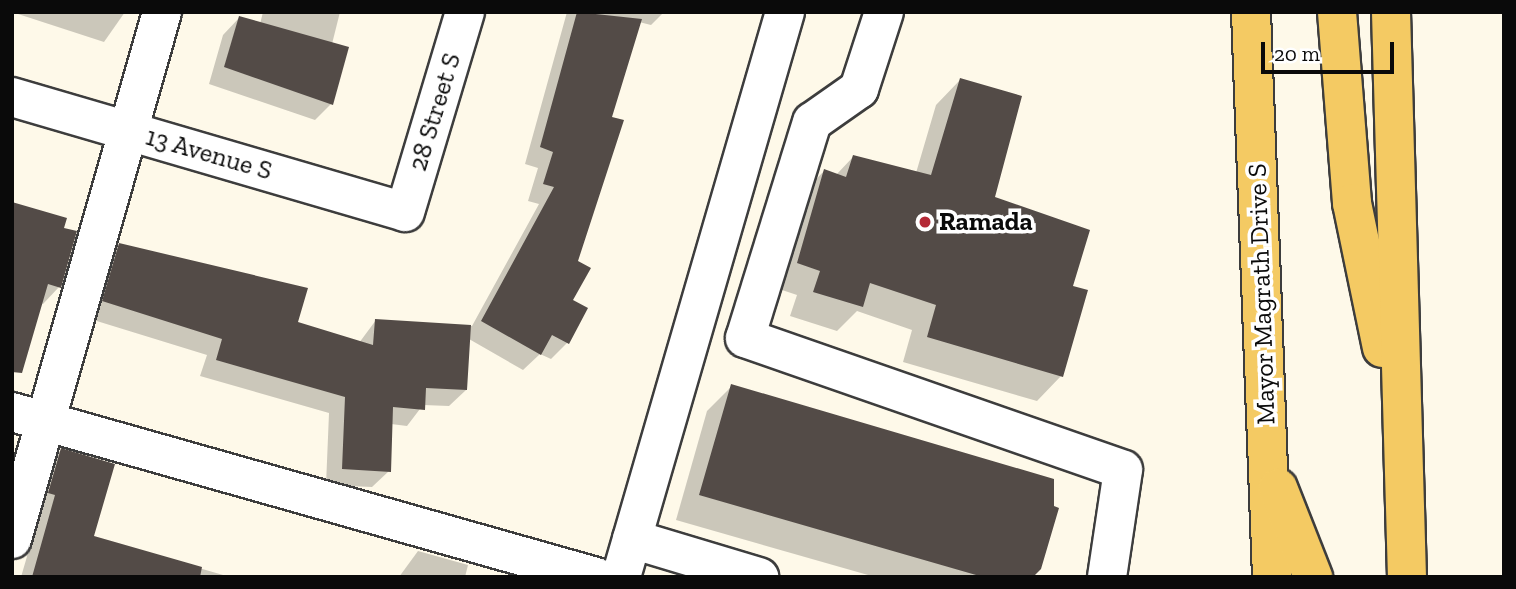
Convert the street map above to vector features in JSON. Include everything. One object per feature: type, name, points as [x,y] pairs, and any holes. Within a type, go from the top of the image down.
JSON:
[{"type":"main road","name":"Mayor Magrath Drive S","points":[[1251,12],[1272,577]]},
{"type":"main road","points":[[1337,12],[1352,203],[1403,449]]},
{"type":"main road","points":[[1391,12],[1403,449],[1411,571]]},
{"type":"main road","points":[[1269,463],[1313,577]]},
{"type":"street","points":[[12,539],[29,416],[128,131],[162,12]]},
{"type":"street","name":"28 Street S","points":[[405,212],[465,12]]},
{"type":"street","points":[[621,577],[785,12]]},
{"type":"street","points":[[884,12],[859,89],[812,122],[745,338],[1123,470],[1107,577]]},
{"type":"street","name":"13 Avenue S","points":[[12,97],[405,212]]},
{"type":"street","points":[[29,416],[596,577]]},
{"type":"street","points":[[632,539],[759,577]]},
{"type":"building","points":[[577,12],[642,19],[612,117],[624,120],[578,261],[591,268],[573,300],[588,308],[569,344],[552,335],[541,355],[481,321],[554,187],[543,184],[553,152],[540,147]]},
{"type":"building","points":[[239,16],[349,47],[333,105],[224,67]]},
{"type":"building","name":"Ramada","points":[[960,78],[1022,96],[995,197],[1090,230],[1073,286],[1088,290],[1063,377],[927,337],[936,305],[870,283],[863,307],[813,292],[820,271],[797,263],[824,169],[846,177],[853,155],[931,175]]},
{"type":"building","points":[[12,202],[67,218],[64,228],[77,231],[61,288],[48,284],[22,373],[12,372]]},
{"type":"building","points":[[119,243],[308,288],[298,322],[373,345],[375,319],[471,325],[467,390],[426,388],[425,410],[393,407],[391,472],[342,469],[345,397],[216,360],[222,339],[102,301]]},
{"type":"building","points":[[731,384],[1054,479],[1054,506],[1059,508],[1041,569],[1033,577],[983,577],[699,495]]},
{"type":"building","points":[[61,448],[115,464],[94,536],[202,567],[200,577],[32,577],[55,495],[48,493]]},
{"type":"place","name":"Ramada","points":[[925,222]]}]
